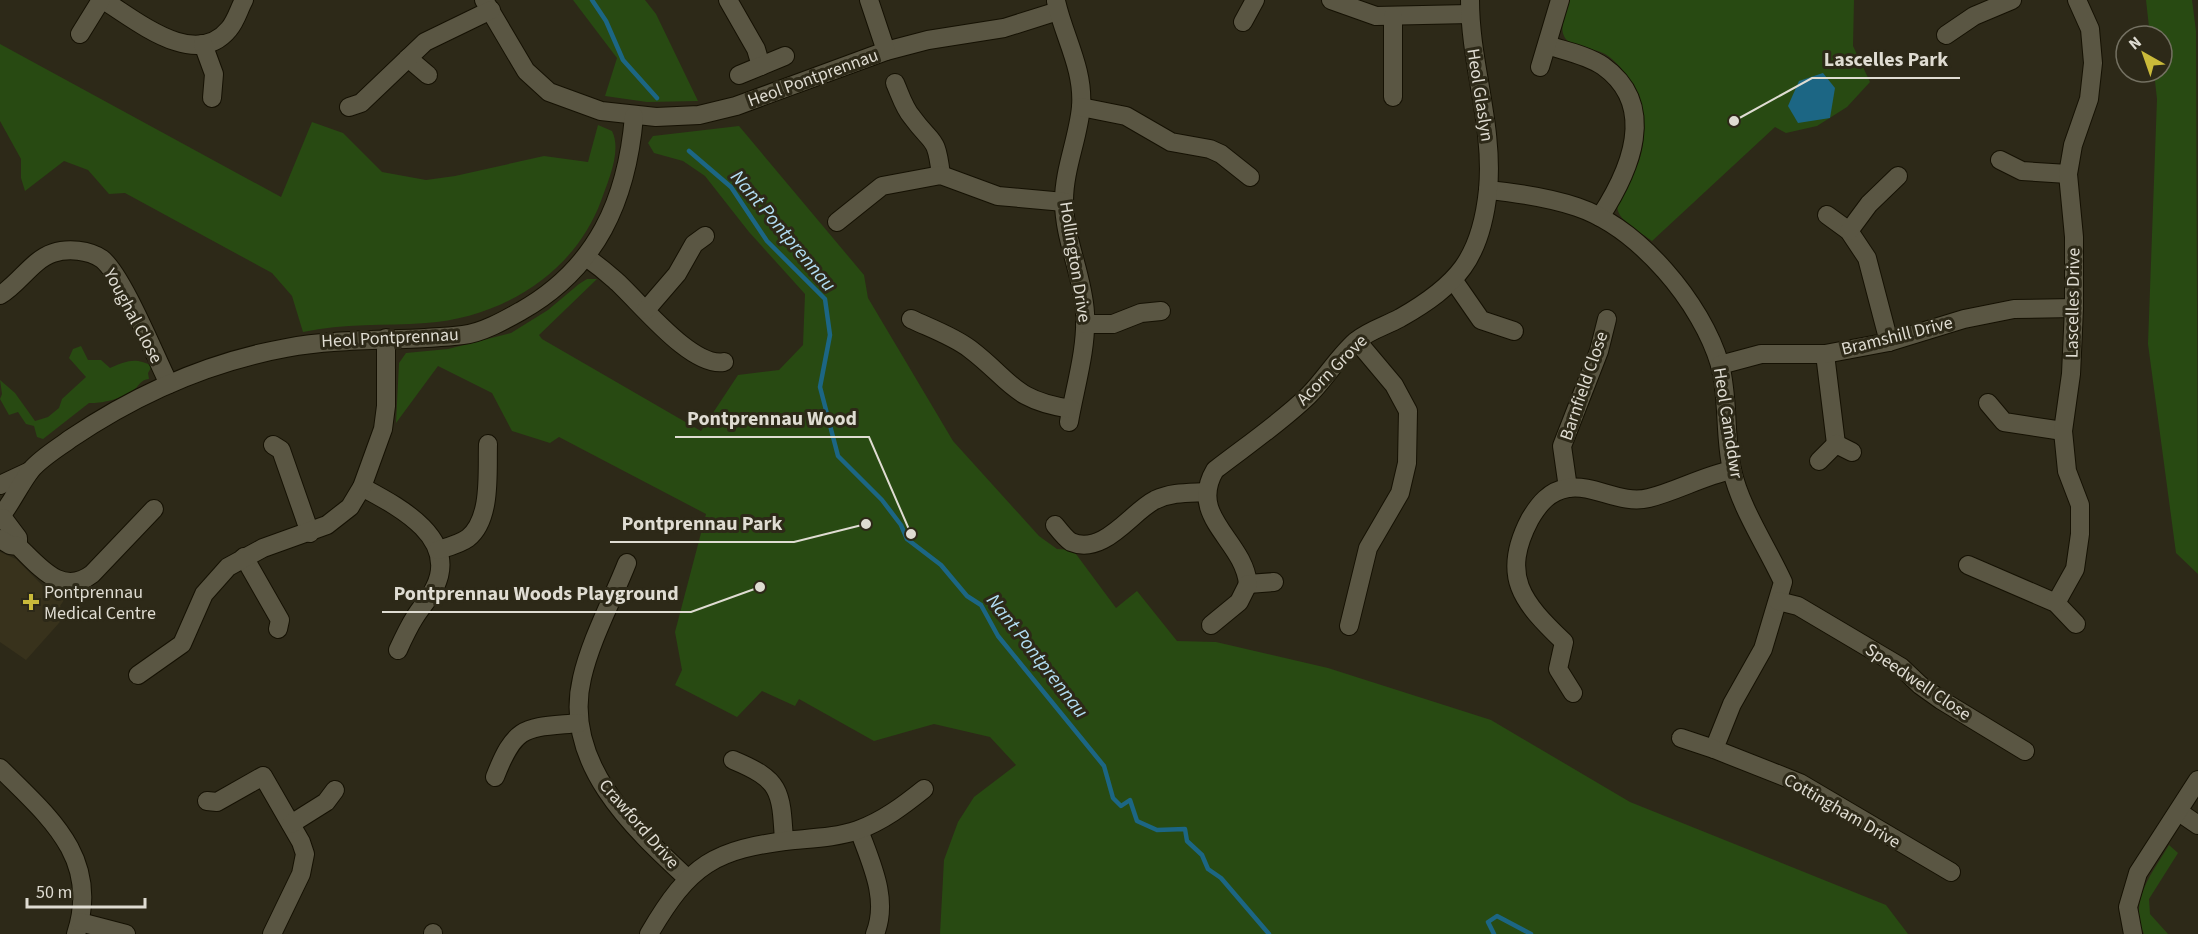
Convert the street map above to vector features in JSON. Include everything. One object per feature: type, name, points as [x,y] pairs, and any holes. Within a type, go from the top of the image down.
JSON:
[{"type":"street","points":[[80,34],[102,0],[173,42],[204,44],[229,30],[244,0]]},
{"type":"street","points":[[728,0],[756,49],[761,66]]},
{"type":"street","points":[[868,0],[886,51]]},
{"type":"street","points":[[1243,22],[1255,0]]},
{"type":"street","points":[[1331,0],[1363,13],[1393,16],[1470,7]]},
{"type":"street","points":[[1540,67],[1560,0]]},
{"type":"street","points":[[1946,35],[1974,16],[2012,0]]},
{"type":"street","name":"Lascelles Drive","points":[[2056,603],[2075,569],[2080,534],[2080,505],[2067,471],[2063,431],[2071,374],[2074,308],[2074,237],[2068,174],[2073,145],[2089,99],[2093,63],[2090,29],[2076,0]]},
{"type":"street","points":[[349,107],[361,103],[433,36],[488,5],[526,70],[549,92],[585,106],[634,116]]},
{"type":"street","name":"Heol Pontprennau","points":[[0,485],[30,471],[84,430],[169,384],[210,368],[283,348],[324,342],[465,335],[509,318],[546,296],[586,257],[601,234],[619,198],[630,153],[634,116],[684,116],[726,108],[886,51],[928,40],[1004,28],[1057,5]]},
{"type":"street","name":"Hollington Drive","points":[[912,319],[964,345],[1004,382],[1025,396],[1070,415],[1085,324],[1081,285],[1066,228],[1064,202],[1068,165],[1081,107],[1078,73],[1057,5]]},
{"type":"street","name":"Heol Glaslyn","points":[[1470,7],[1473,51],[1488,141],[1488,190]]},
{"type":"street","points":[[1393,16],[1394,97]]},
{"type":"street","points":[[204,44],[214,74],[212,98]]},
{"type":"street","points":[[1547,45],[1591,60],[1604,67],[1620,82],[1633,110],[1636,129],[1634,147],[1600,217]]},
{"type":"street","points":[[740,75],[785,56]]},
{"type":"street","points":[[408,58],[428,75]]},
{"type":"street","points":[[895,83],[910,115],[934,140],[938,150],[941,175]]},
{"type":"street","points":[[1081,107],[1126,116],[1171,142],[1210,149],[1221,154],[1250,177]]},
{"type":"street","points":[[2000,160],[2022,171],[2068,174]]},
{"type":"street","points":[[837,222],[882,186],[941,175],[998,196],[1064,202]]},
{"type":"street","points":[[1849,231],[1869,204],[1898,176]]},
{"type":"street","name":"Heol Camddwr","points":[[1488,190],[1539,196],[1579,207],[1600,217],[1643,249],[1684,292],[1706,330],[1720,365],[1732,471],[1752,520],[1783,582],[1778,601]]},
{"type":"street","name":"Acorn Grove","points":[[1206,492],[1215,470],[1298,405],[1357,341],[1411,312],[1454,281],[1467,266],[1472,255],[1488,190]]},
{"type":"street","points":[[1827,215],[1849,231],[1867,258],[1889,342]]},
{"type":"street","points":[[646,310],[678,273],[694,244],[705,237]]},
{"type":"street","name":"Youghal Close","points":[[0,296],[44,258],[55,252],[80,250],[100,258],[116,275],[169,384]]},
{"type":"street","points":[[586,257],[689,350],[716,363],[724,362]]},
{"type":"street","points":[[1454,281],[1481,320],[1514,331]]},
{"type":"street","name":"Bramshill Drive","points":[[1720,365],[1761,354],[1825,354],[1889,342],[1964,319],[2014,309],[2074,308]]},
{"type":"street","points":[[1085,324],[1113,324],[1141,313],[1161,311]]},
{"type":"street","name":"Barnfield Close","points":[[1568,488],[1562,446],[1599,351],[1607,319]]},
{"type":"street","points":[[138,675],[182,644],[204,594],[228,567],[244,557],[310,533],[340,516],[350,507],[362,486],[383,429],[386,406],[386,338]]},
{"type":"street","points":[[1349,626],[1368,548],[1400,493],[1407,464],[1408,411],[1394,385],[1357,341]]},
{"type":"street","points":[[1819,460],[1844,448],[1825,354]]},
{"type":"street","points":[[1988,403],[2004,422],[2063,431]]},
{"type":"street","points":[[438,550],[462,542],[476,529],[485,500],[488,444]]},
{"type":"street","points":[[273,445],[281,450],[310,533]]},
{"type":"street","name":"Heol Pontprennau","points":[[2,514],[30,471]]},
{"type":"street","points":[[1572,693],[1558,669],[1564,642],[1519,588],[1515,574],[1515,556],[1522,536],[1538,505],[1549,496],[1568,488],[1620,500],[1648,498],[1712,474],[1732,471]]},
{"type":"street","points":[[362,486],[410,515],[434,540],[440,559],[436,584],[398,650]]},
{"type":"street","points":[[1055,525],[1071,542],[1087,543],[1102,540],[1154,500],[1186,492],[1206,492],[1209,510],[1241,562],[1248,584],[1239,602],[1211,625]]},
{"type":"street","points":[[0,539],[10,545],[18,546],[56,581],[71,584],[83,581],[154,509]]},
{"type":"street","points":[[2,514],[18,538],[18,546]]},
{"type":"street","points":[[244,557],[280,620],[278,629]]},
{"type":"street","name":"Crawford Drive","points":[[627,563],[587,659],[581,680],[579,723],[592,767],[604,787],[658,850],[687,878]]},
{"type":"street","points":[[1968,565],[2056,603],[2076,624]]},
{"type":"street","points":[[1248,584],[1274,582]]},
{"type":"street","points":[[1714,749],[1732,704],[1763,649],[1778,601]]},
{"type":"street","name":"Speedwell Close","points":[[1778,601],[1798,606],[1901,667],[1941,700],[2025,751]]},
{"type":"street","points":[[495,777],[507,747],[522,732],[579,723]]},
{"type":"street","name":"Cottingham Drive","points":[[1681,738],[1800,783],[1951,872]]},
{"type":"street","points":[[733,760],[763,774],[776,788],[784,841]]},
{"type":"street","points":[[0,768],[48,815],[74,851],[81,880],[78,928],[126,934]]},
{"type":"street","points":[[207,801],[217,802],[263,776],[301,842],[304,864],[272,934]]},
{"type":"street","points":[[2133,934],[2128,907],[2131,889],[2138,873],[2198,780]]},
{"type":"street","points":[[649,934],[687,878],[699,868],[728,852],[859,830],[895,811],[924,789]]},
{"type":"street","points":[[291,824],[326,802],[335,790]]},
{"type":"street","points":[[2179,812],[2198,825]]},
{"type":"street","points":[[859,830],[876,878],[881,905],[881,916],[875,934]]},
{"type":"shaded area","name":"Pontprennau Medical Centre","points":[[0,552],[16,559],[42,585],[66,597],[60,606],[67,614],[26,660],[0,642]]},
{"type":"green space","points":[[573,0],[645,0],[656,14],[698,101],[647,102],[605,96],[617,58]]},
{"type":"green space","points":[[1569,0],[1854,0],[1853,46],[1870,82],[1847,107],[1817,126],[1786,133],[1775,127],[1652,241],[1624,220],[1617,205],[1621,192],[1639,161],[1642,147],[1643,127],[1637,98],[1631,83],[1612,59],[1601,52],[1571,43],[1564,36],[1562,28]]},
{"type":"green space","points":[[2146,0],[2192,0],[2196,31],[2198,574],[2176,553],[2148,344],[2157,99],[2155,84],[2174,84],[2174,24],[2149,24]]},
{"type":"green space","points":[[0,44],[281,197],[312,122],[343,133],[382,172],[426,180],[455,176],[544,156],[588,162],[598,125],[612,131],[615,139],[615,157],[601,201],[589,227],[573,250],[532,288],[481,312],[454,319],[426,323],[334,327],[303,332],[292,296],[272,273],[125,193],[109,194],[88,170],[64,161],[25,191],[21,178],[21,159],[0,121]]},
{"type":"green space","points":[[739,126],[864,275],[868,298],[953,441],[1039,536],[1057,549],[1073,550],[1116,608],[1137,591],[1177,641],[1216,642],[1328,668],[1491,720],[1630,802],[1886,905],[1908,934],[940,934],[944,860],[958,822],[974,797],[1016,765],[990,737],[934,724],[874,741],[799,699],[795,706],[762,691],[737,717],[675,685],[682,670],[675,632],[706,514],[559,437],[550,443],[512,431],[492,393],[438,366],[396,423],[399,363],[406,353],[448,349],[511,333],[548,310],[587,279],[597,279],[539,335],[542,339],[701,431],[738,375],[779,370],[803,345],[805,294],[749,232],[705,176],[683,161],[654,153],[648,143],[653,136]]},
{"type":"green space","points":[[81,346],[88,360],[101,360],[110,368],[131,361],[152,366],[148,373],[149,379],[124,396],[89,403],[43,439],[37,437],[34,426],[26,424],[18,412],[9,415],[0,399],[2,394],[0,380],[15,393],[35,421],[48,417],[59,408],[62,399],[86,377],[69,358],[73,349]]},
{"type":"green space","points":[[2169,845],[2178,853],[2149,899],[2150,914],[2168,934],[2144,934],[2139,910],[2144,887]]},
{"type":"water","points":[[1823,73],[1835,88],[1830,118],[1798,123],[1788,106],[1799,81]]},
{"type":"waterway","name":"Nant Pontprennau","points":[[592,0],[606,21],[623,60],[657,98]]},
{"type":"waterway","name":"Nant Pontprennau","points":[[689,151],[731,187],[767,241],[825,299],[830,335],[820,387],[838,456],[882,500],[901,525],[907,539],[941,565],[967,596],[981,605],[998,636],[1104,766],[1113,798],[1121,806],[1130,800],[1137,821],[1157,830],[1185,829],[1187,841],[1202,855],[1208,869],[1221,878],[1269,934]]},
{"type":"waterway","name":"Nant Pontprennau","points":[[1494,934],[1488,922],[1497,916],[1531,934]]},
{"type":"place","name":"Lascelles Park","points":[[1734,121]]},
{"type":"place","name":"Pontprennau Park","points":[[866,524]]},
{"type":"place","name":"Pontprennau Wood","points":[[911,534]]},
{"type":"place","name":"Pontprennau Woods Playground","points":[[760,587]]},
{"type":"place","name":"Pontprennau Medical Centre","points":[[31,602]]}]
